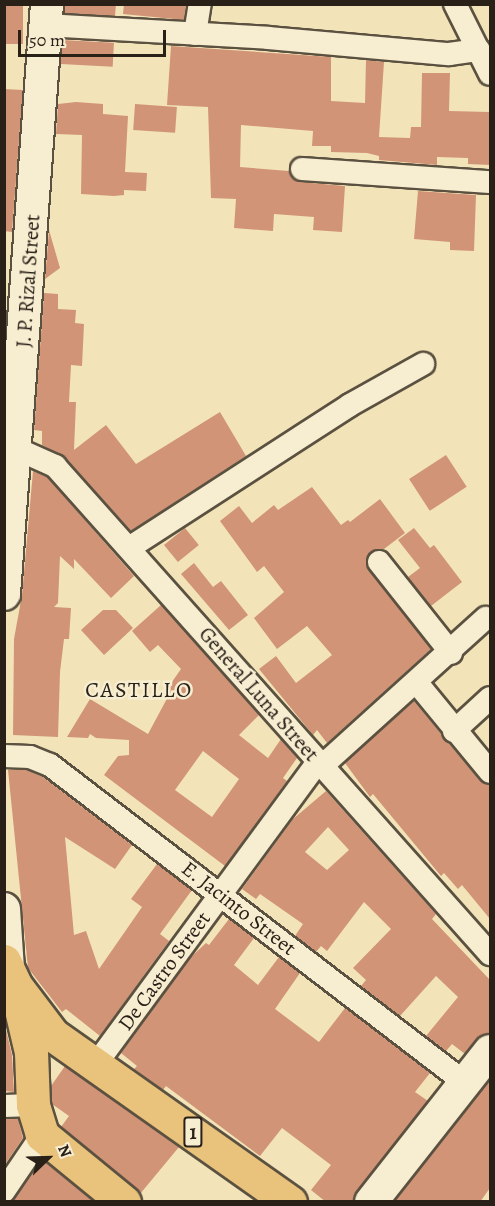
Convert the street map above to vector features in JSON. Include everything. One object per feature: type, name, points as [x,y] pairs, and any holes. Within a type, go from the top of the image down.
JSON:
[{"type":"main road","name":"J. P. Rizal Street","points":[[4,594],[17,449],[46,15]]},
{"type":"main road","points":[[4,909],[9,971],[32,1052],[26,1115],[124,1202]]},
{"type":"main road","name":"1","points":[[9,971],[53,1035],[290,1202]]},
{"type":"main road","points":[[371,1202],[490,1051]]},
{"type":"street","points":[[195,34],[200,4]]},
{"type":"street","points":[[455,4],[490,74]]},
{"type":"street","points":[[46,15],[195,34],[449,54],[479,51]]},
{"type":"street","points":[[302,169],[490,182]]},
{"type":"street","points":[[129,548],[350,405],[423,364]]},
{"type":"street","name":"General Luna Street","points":[[17,449],[55,466],[490,954]]},
{"type":"street","points":[[379,562],[452,653]]},
{"type":"street","name":"De Castro Street","points":[[96,1065],[220,892],[320,764],[452,653],[486,618]]},
{"type":"street","points":[[417,683],[454,731],[490,772]]},
{"type":"street","points":[[454,731],[490,698]]},
{"type":"street","name":"E. Jacinto Street","points":[[4,756],[30,757],[50,765],[220,892],[464,1082]]},
{"type":"street","points":[[4,1191],[26,1115]]},
{"type":"building","points":[[65,4],[116,4],[115,16],[64,13]]},
{"type":"building","points":[[124,4],[186,4],[184,20],[123,14]]},
{"type":"building","points":[[4,6],[23,6],[23,44],[4,44]]},
{"type":"building","points":[[62,40],[114,43],[113,67],[61,64]]},
{"type":"building","points":[[171,46],[331,57],[331,101],[365,103],[366,60],[384,62],[379,137],[410,138],[411,127],[421,127],[422,73],[450,73],[449,111],[490,112],[490,165],[468,164],[468,158],[437,157],[437,165],[379,160],[379,156],[367,153],[331,152],[331,146],[312,146],[313,131],[241,125],[240,167],[289,171],[301,182],[345,186],[342,232],[313,230],[314,217],[274,214],[273,231],[234,228],[236,199],[211,198],[208,107],[167,105]]},
{"type":"building","points":[[4,89],[23,90],[12,232],[4,231]]},
{"type":"building","points":[[76,102],[103,104],[103,114],[128,116],[125,172],[147,173],[146,191],[124,190],[124,195],[114,196],[81,194],[82,135],[56,134],[58,104]]},
{"type":"building","points":[[135,104],[177,107],[175,133],[133,130]]},
{"type":"building","points":[[418,191],[476,195],[474,251],[450,250],[450,242],[414,239]]},
{"type":"building","points":[[49,230],[60,268],[45,279]]},
{"type":"building","points":[[44,293],[58,294],[58,309],[76,310],[75,323],[84,324],[82,366],[71,365],[69,402],[76,402],[74,450],[106,425],[136,464],[220,412],[246,456],[131,531],[65,457],[42,445],[42,431],[34,430]]},
{"type":"building","points":[[446,455],[467,487],[430,511],[409,479]]},
{"type":"building","points":[[33,471],[47,477],[134,576],[111,598],[74,559],[74,569],[60,556],[58,603],[54,607],[71,608],[69,639],[64,639],[60,672],[58,737],[13,735],[14,639],[22,595]]},
{"type":"building","points":[[312,487],[341,525],[348,520],[350,522],[380,499],[405,533],[384,549],[370,552],[366,565],[431,649],[327,743],[317,730],[313,735],[259,669],[276,656],[296,683],[332,655],[307,626],[277,649],[254,618],[284,592],[264,566],[257,572],[220,521],[239,506],[252,523],[274,505],[278,510]]},
{"type":"building","points":[[185,528],[199,545],[178,562],[164,545]]},
{"type":"building","points":[[414,528],[430,548],[434,545],[462,582],[431,606],[408,577],[420,568],[398,540]]},
{"type":"building","points":[[194,563],[213,587],[221,581],[248,615],[229,630],[181,574]]},
{"type":"building","points":[[161,605],[259,715],[239,735],[268,758],[281,739],[297,758],[283,778],[287,781],[225,866],[104,775],[118,756],[129,755],[129,740],[96,738],[90,734],[88,738],[67,737],[90,699],[148,734],[170,693],[167,689],[181,669],[158,645],[150,652],[132,631]],"holes":[[[203,751],[239,779],[212,817],[175,790]]]},
{"type":"building","points":[[103,610],[116,610],[133,628],[104,655],[81,630]]},
{"type":"building","points":[[414,701],[480,781],[490,785],[490,919],[462,885],[458,889],[444,873],[441,876],[373,794],[370,797],[345,763]]},
{"type":"building","points":[[8,770],[27,770],[43,777],[132,845],[115,869],[65,837],[74,935],[86,931],[99,969],[142,907],[131,899],[157,864],[192,890],[160,934],[169,941],[100,1036],[66,1009],[62,1012],[28,968]]},
{"type":"building","points":[[326,791],[436,914],[432,919],[490,980],[490,1033],[476,1039],[465,1054],[452,1044],[446,1051],[426,1036],[458,997],[436,976],[400,1016],[361,986],[366,980],[353,968],[391,929],[364,902],[327,951],[321,946],[316,952],[295,936],[303,924],[260,894],[256,899],[242,889],[293,819]],"holes":[[[328,827],[349,850],[327,870],[305,852]]]},
{"type":"building","points":[[229,919],[254,938],[234,965],[258,985],[279,957],[300,973],[275,1009],[319,1042],[345,1008],[430,1073],[415,1092],[428,1101],[357,1191],[353,1202],[326,1202],[311,1190],[331,1165],[282,1128],[260,1156],[166,1086],[163,1090],[134,1069],[137,1066],[121,1053],[191,957],[206,943],[209,945]]},
{"type":"building","points":[[4,1021],[12,1055],[14,1092],[4,1091]]},
{"type":"building","points":[[65,1066],[179,1147],[140,1194],[61,1127],[69,1116],[52,1104],[51,1086]]},
{"type":"building","points":[[490,1079],[490,1188],[480,1202],[394,1202]]},
{"type":"building","points":[[4,1119],[18,1119],[23,1138],[4,1166]]},
{"type":"building","points":[[42,1159],[94,1202],[12,1202]]},
{"type":"district","name":"CASTILLO","points":[[139,691]]}]
